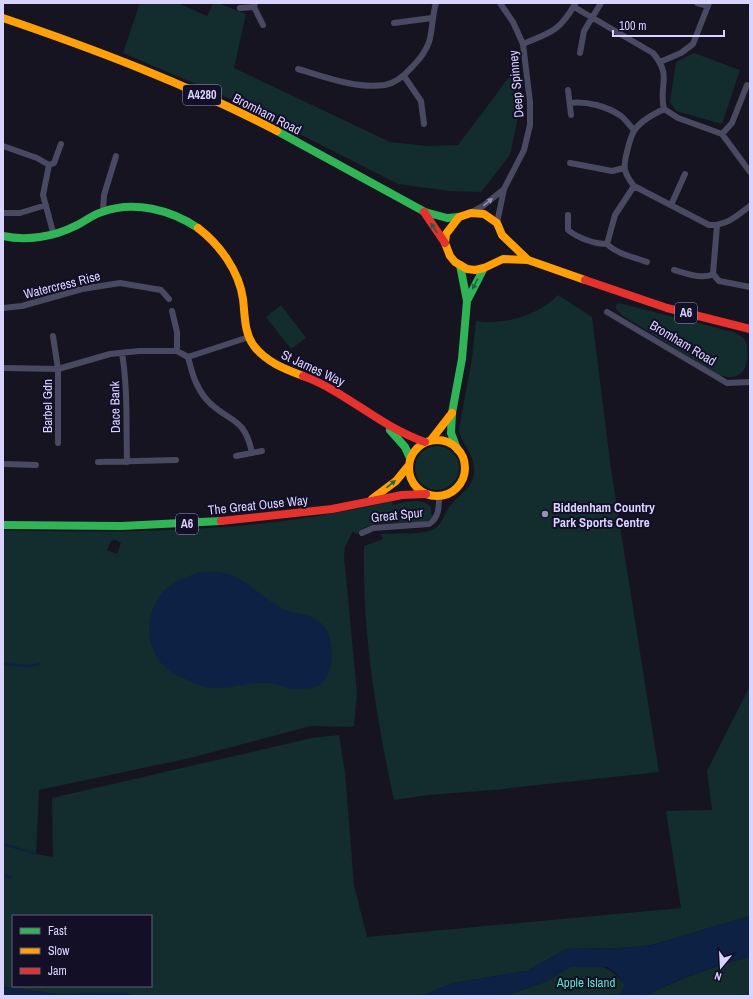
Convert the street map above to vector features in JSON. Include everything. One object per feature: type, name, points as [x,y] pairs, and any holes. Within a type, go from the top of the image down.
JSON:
[{"type":"main road","name":"Bromham Road","points":[[3,18],[146,71],[211,99],[319,153],[391,192],[424,212],[442,218],[459,216]]},
{"type":"main road","name":"St James Way","points":[[3,236],[17,239],[68,230],[103,210],[129,207],[163,212],[192,224],[210,238],[226,258],[240,284],[246,330],[253,345],[264,357],[281,368],[306,376],[328,386],[348,398],[387,427]]},
{"type":"main road","name":"Bromham Road","points":[[424,212],[445,243]]},
{"type":"main road","points":[[471,213],[484,214],[497,223],[502,235],[502,248],[493,262],[484,268],[475,270],[460,265],[450,256],[445,243],[446,234],[459,216],[471,213]]},
{"type":"main road","name":"A6","points":[[502,235],[528,260]]},
{"type":"main road","name":"A6","points":[[493,262],[503,259],[528,260],[667,308],[750,329]]},
{"type":"main road","name":"A6","points":[[426,494],[439,496],[456,489],[463,478],[465,466],[451,433],[452,413],[462,359],[467,301],[460,265]]},
{"type":"main road","name":"A6","points":[[467,301],[484,268]]},
{"type":"main road","name":"A6","points":[[410,462],[416,449],[428,441],[452,413]]},
{"type":"main road","points":[[387,427],[411,438],[428,441],[442,440],[457,449]]},
{"type":"main road","points":[[387,427],[404,447],[410,462],[413,482],[426,494]]},
{"type":"main road","name":"The Great Ouse Way","points":[[370,501],[396,481],[410,462]]},
{"type":"main road","name":"The Great Ouse Way","points":[[3,524],[77,526],[181,524],[295,514],[402,495],[426,494]]},
{"type":"street","points":[[298,69],[349,83],[385,85],[404,76],[420,59],[428,43],[436,3]]},
{"type":"street","name":"Deep Spinney","points":[[497,223],[504,189],[524,150],[530,125],[530,102],[523,44],[513,22],[500,3]]},
{"type":"street","points":[[580,53],[584,31],[601,3]]},
{"type":"street","points":[[660,62],[681,52],[693,44],[708,5],[697,3]]},
{"type":"street","points":[[240,8],[255,5],[263,25]]},
{"type":"street","points":[[523,44],[557,29],[575,5],[591,18],[653,53],[660,62],[664,78],[664,109]]},
{"type":"street","points":[[394,23],[432,18]]},
{"type":"street","points":[[404,76],[421,101],[424,124]]},
{"type":"street","points":[[722,134],[732,123],[747,85]]},
{"type":"street","points":[[568,90],[571,115]]},
{"type":"street","points":[[570,103],[590,104],[608,110],[621,116],[634,130]]},
{"type":"street","points":[[664,109],[650,116],[634,130],[628,146],[624,168],[628,178],[634,186],[709,225],[717,225],[728,222],[750,206]]},
{"type":"street","points":[[664,109],[678,118],[722,134],[750,172]]},
{"type":"street","points":[[49,165],[54,163],[61,144]]},
{"type":"street","points":[[3,146],[37,158],[49,165]]},
{"type":"street","points":[[103,210],[104,195],[116,156]]},
{"type":"street","points":[[570,163],[612,171],[624,168]]},
{"type":"street","points":[[49,165],[44,190],[53,232]]},
{"type":"street","points":[[671,205],[685,174]]},
{"type":"street","points":[[606,244],[615,215],[634,186]]},
{"type":"street","name":"Deep Spinney","points":[[471,213],[483,206],[504,189]]},
{"type":"street","points":[[3,213],[20,213],[46,205]]},
{"type":"street","points":[[568,215],[568,230],[574,235],[599,244],[606,244],[624,254],[647,262]]},
{"type":"street","points":[[717,225],[713,274],[719,281],[750,287]]},
{"type":"street","points":[[674,270],[696,275],[709,276],[713,274]]},
{"type":"street","name":"Watercress Rise","points":[[3,308],[22,306],[82,289],[120,283],[161,290],[169,299]]},
{"type":"street","points":[[172,311],[177,332],[177,352]]},
{"type":"street","name":"Bromham Road","points":[[607,312],[727,383],[750,382]]},
{"type":"street","name":"Barbel Gdn","points":[[53,336],[58,369],[58,443]]},
{"type":"street","points":[[3,368],[58,369],[110,354],[139,351],[177,352],[188,357],[249,337]]},
{"type":"street","name":"Dace Bank","points":[[122,353],[127,384],[125,407],[127,462]]},
{"type":"street","points":[[188,357],[194,380],[199,389],[213,406],[239,424],[249,438],[252,453]]},
{"type":"street","points":[[236,456],[262,451]]},
{"type":"street","points":[[98,462],[176,460]]},
{"type":"street","points":[[3,464],[36,465]]},
{"type":"street","name":"Great Spur","points":[[362,533],[373,528],[429,524],[434,521],[437,514],[439,496]]},
{"type":"green space","points":[[140,3],[178,3],[207,16],[213,3],[218,3],[246,14],[234,68],[390,142],[428,146],[458,145],[513,72],[522,98],[510,155],[481,192],[450,191],[398,184],[233,100],[123,53]]},
{"type":"green space","points":[[694,53],[740,70],[722,124],[676,111],[670,102],[676,62]]},
{"type":"green space","name":"Biddenham Country Park Sports Centre","points":[[558,295],[592,317],[611,469],[659,772],[493,790],[428,795],[394,800],[381,737],[368,642],[365,610],[364,546],[383,539],[380,534],[420,533],[432,530],[441,523],[450,506],[472,481],[474,469],[472,458],[462,439],[459,429],[472,358],[476,321],[498,322],[531,314]]},
{"type":"green space","points":[[619,303],[738,334],[743,338],[747,345],[747,358],[744,369],[737,376],[726,377],[719,375],[623,316],[616,309],[616,305]]},
{"type":"green space","points":[[281,305],[306,338],[291,349],[266,317]]},
{"type":"green space","points":[[433,446],[441,446],[446,447],[453,452],[458,459],[458,477],[453,484],[446,489],[433,490],[425,487],[418,480],[415,472],[415,464],[418,456],[425,449]]},
{"type":"green space","points":[[392,501],[393,505],[413,501],[423,502],[431,507],[431,514],[434,516],[426,522],[376,524],[365,527],[357,534],[353,531],[345,547],[344,556],[357,693],[354,726],[311,726],[190,758],[39,790],[36,854],[53,857],[52,798],[312,738],[339,735],[345,772],[354,885],[367,937],[681,908],[666,811],[712,810],[707,771],[750,686],[750,916],[652,945],[620,948],[566,949],[527,971],[453,983],[422,996],[133,996],[125,993],[59,994],[3,987],[3,530],[101,532],[150,531],[199,529],[296,519]],"holes":[[[115,540],[121,543],[117,554],[107,550],[111,541]]]},
{"type":"green space","points":[[750,957],[750,996],[645,996],[696,974],[723,964]]},
{"type":"green space","name":"Apple Island","points":[[570,967],[601,967],[612,972],[625,985],[620,996],[505,996],[547,981]]},
{"type":"water","points":[[200,572],[218,572],[232,576],[247,584],[275,605],[292,612],[309,616],[323,625],[330,640],[332,649],[332,658],[328,674],[324,681],[318,686],[304,689],[293,689],[262,683],[226,688],[212,688],[196,684],[169,670],[160,662],[150,640],[149,628],[151,615],[155,603],[167,588],[180,580]]},
{"type":"water","points":[[750,916],[750,957],[722,964],[678,980],[645,996],[620,996],[625,985],[615,972],[607,967],[570,967],[547,981],[505,996],[422,996],[453,983],[527,971],[566,949],[620,948],[652,945]]},
{"type":"water","points":[[3,987],[59,994],[125,993],[133,996],[3,996]]},
{"type":"waterway","points":[[3,664],[27,666],[40,664]]},
{"type":"waterway","points":[[3,844],[36,854]]},
{"type":"waterway","points":[[3,874],[11,878]]},
{"type":"traffic: fast","points":[[277,131],[425,212],[447,218],[459,217]]},
{"type":"traffic: fast","points":[[3,236],[30,238],[58,233],[67,230],[98,213],[127,207],[139,207],[164,212],[176,216],[198,228]]},
{"type":"traffic: fast","points":[[457,449],[451,433],[452,413],[462,359],[467,301],[460,265]]},
{"type":"traffic: fast","points":[[467,301],[484,268]]},
{"type":"traffic: fast","points":[[390,430],[405,447],[410,458]]},
{"type":"traffic: fast","points":[[3,525],[122,526],[221,521]]},
{"type":"traffic: slow","points":[[3,18],[108,56],[176,83],[277,131]]},
{"type":"traffic: slow","points":[[528,260],[502,235],[497,223],[484,214],[471,213],[459,217],[446,234],[445,243],[450,256],[455,262],[467,269],[475,270],[484,268],[503,259],[528,260],[585,280]]},
{"type":"traffic: slow","points":[[198,228],[214,242],[233,269],[241,289],[248,335],[254,346],[270,361],[303,376]]},
{"type":"traffic: slow","points":[[431,440],[452,413]]},
{"type":"traffic: slow","points":[[437,440],[448,442],[457,448],[463,457],[465,468],[463,479],[457,488],[448,494],[437,496],[426,494],[417,488],[411,479],[409,468],[411,457],[417,448],[426,442],[437,440]]},
{"type":"traffic: slow","points":[[372,499],[396,481],[409,465]]},
{"type":"traffic: jam","points":[[424,212],[445,243]]},
{"type":"traffic: jam","points":[[585,280],[667,308],[750,329]]},
{"type":"traffic: jam","points":[[303,376],[334,391],[393,428],[425,442]]},
{"type":"traffic: jam","points":[[221,521],[332,509],[402,495],[426,494]]},
{"type":"place","name":"Biddenham Country Park Sports Centre","points":[[545,514]]}]
